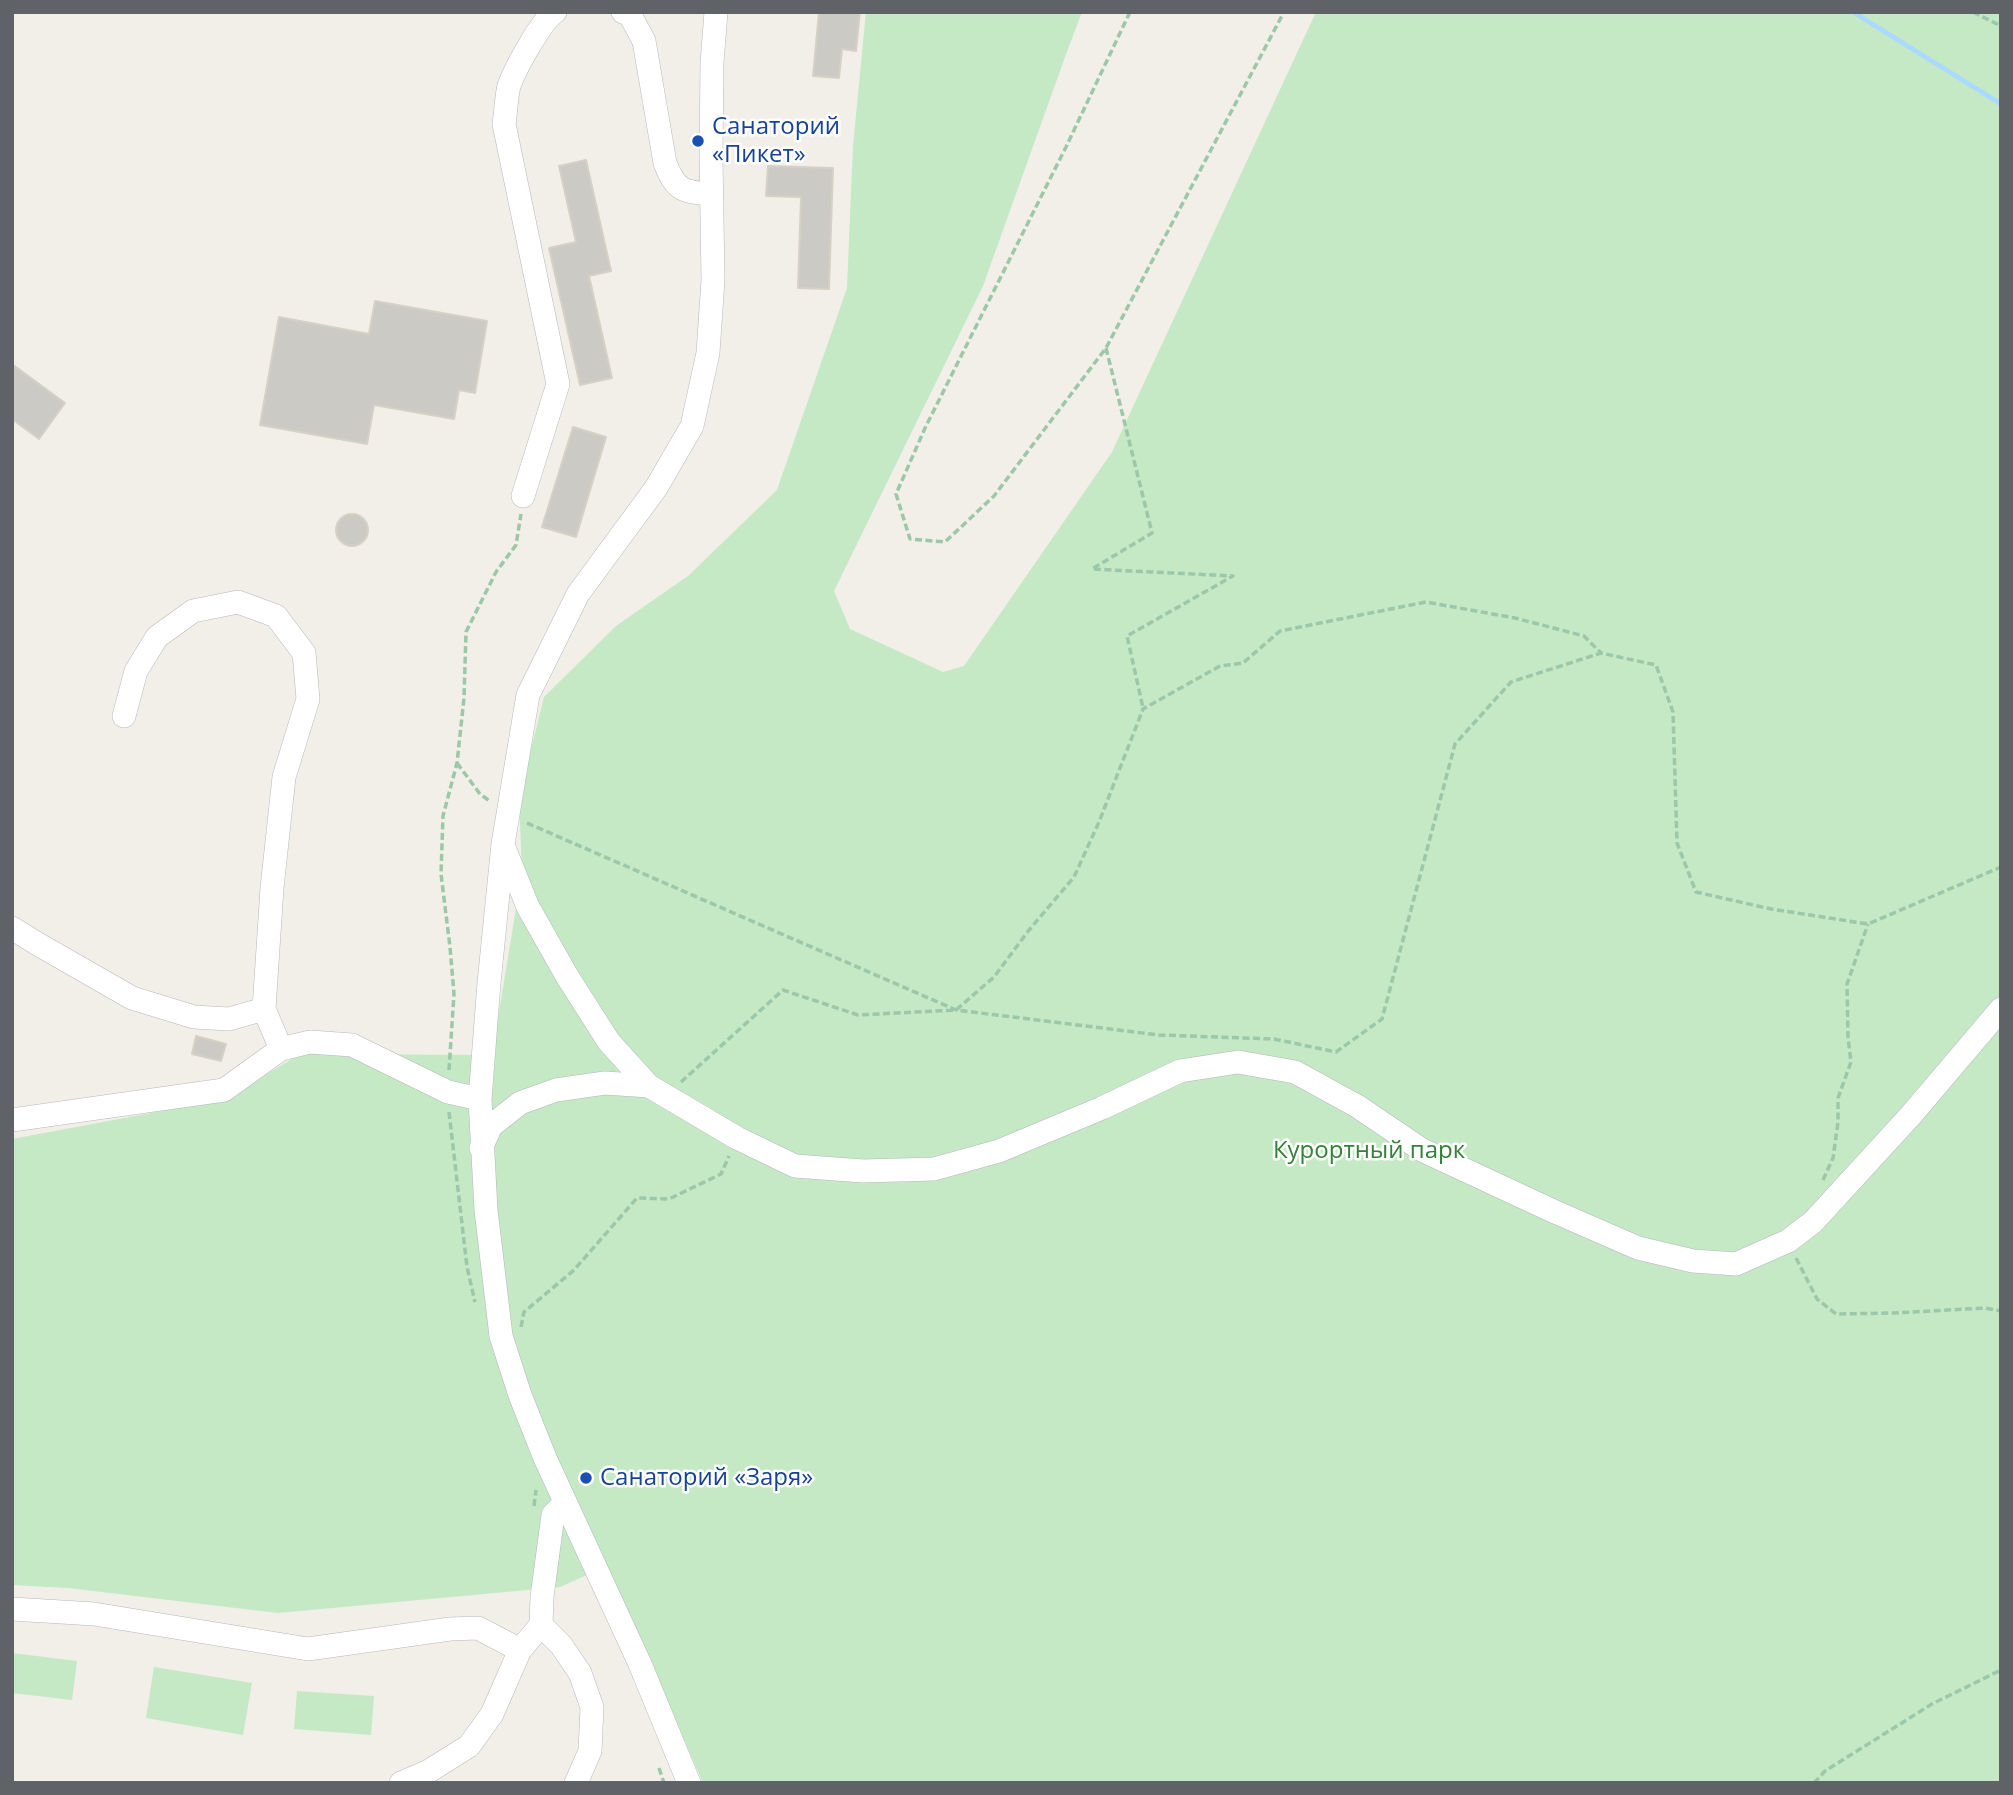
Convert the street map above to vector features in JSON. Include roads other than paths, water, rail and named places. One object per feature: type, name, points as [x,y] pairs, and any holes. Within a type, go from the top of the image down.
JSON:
[{"type":"street","points":[[523,496],[558,383],[504,124],[510,86],[534,37],[555,12]]},
{"type":"street","points":[[623,12],[630,15],[643,41],[665,163],[672,182],[686,192],[711,194]]},
{"type":"street","points":[[689,1783],[640,1664],[565,1503],[520,1395],[501,1336],[492,1274],[481,1148],[480,1099],[503,844],[528,695],[578,594],[656,488],[692,426],[708,353],[713,280],[712,63],[716,12]]},
{"type":"street","points":[[124,716],[136,671],[157,637],[193,611],[238,602],[276,616],[303,653],[308,699],[284,777],[272,888],[264,1009],[281,1049]]},
{"type":"street","points":[[503,844],[527,907],[609,1042],[657,1091],[737,1138],[795,1166],[863,1171],[934,1168],[999,1150],[1102,1108],[1180,1071],[1238,1062],[1295,1072],[1357,1106],[1422,1150],[1638,1248],[1693,1261],[1736,1264],[1788,1241],[1813,1222],[1911,1115],[2001,1009]]},
{"type":"street","points":[[12,928],[132,998],[194,1017],[229,1019],[264,1009]]},
{"type":"street","points":[[12,1121],[224,1090],[281,1049],[310,1042],[352,1045],[447,1092],[480,1099]]},
{"type":"street","points":[[481,1148],[491,1126],[520,1103],[556,1090],[605,1083],[657,1091]]},
{"type":"street","points":[[401,1783],[429,1771],[469,1746],[492,1714],[520,1650],[541,1625],[553,1514],[565,1503]]},
{"type":"street","points":[[12,1609],[93,1614],[308,1649],[450,1629],[478,1628],[520,1650]]},
{"type":"street","points":[[541,1625],[561,1645],[580,1673],[592,1707],[590,1751],[576,1783]]},
{"type":"waterway","points":[[1853,12],[2001,104]]},
{"type":"place","name":"Санаторий «Пикет»","points":[[698,141]]},
{"type":"place","name":"Санаторий «Заря»","points":[[586,1478]]},
{"type":"park label","name":"Курортный парк","points":[[1369,1151]]}]
